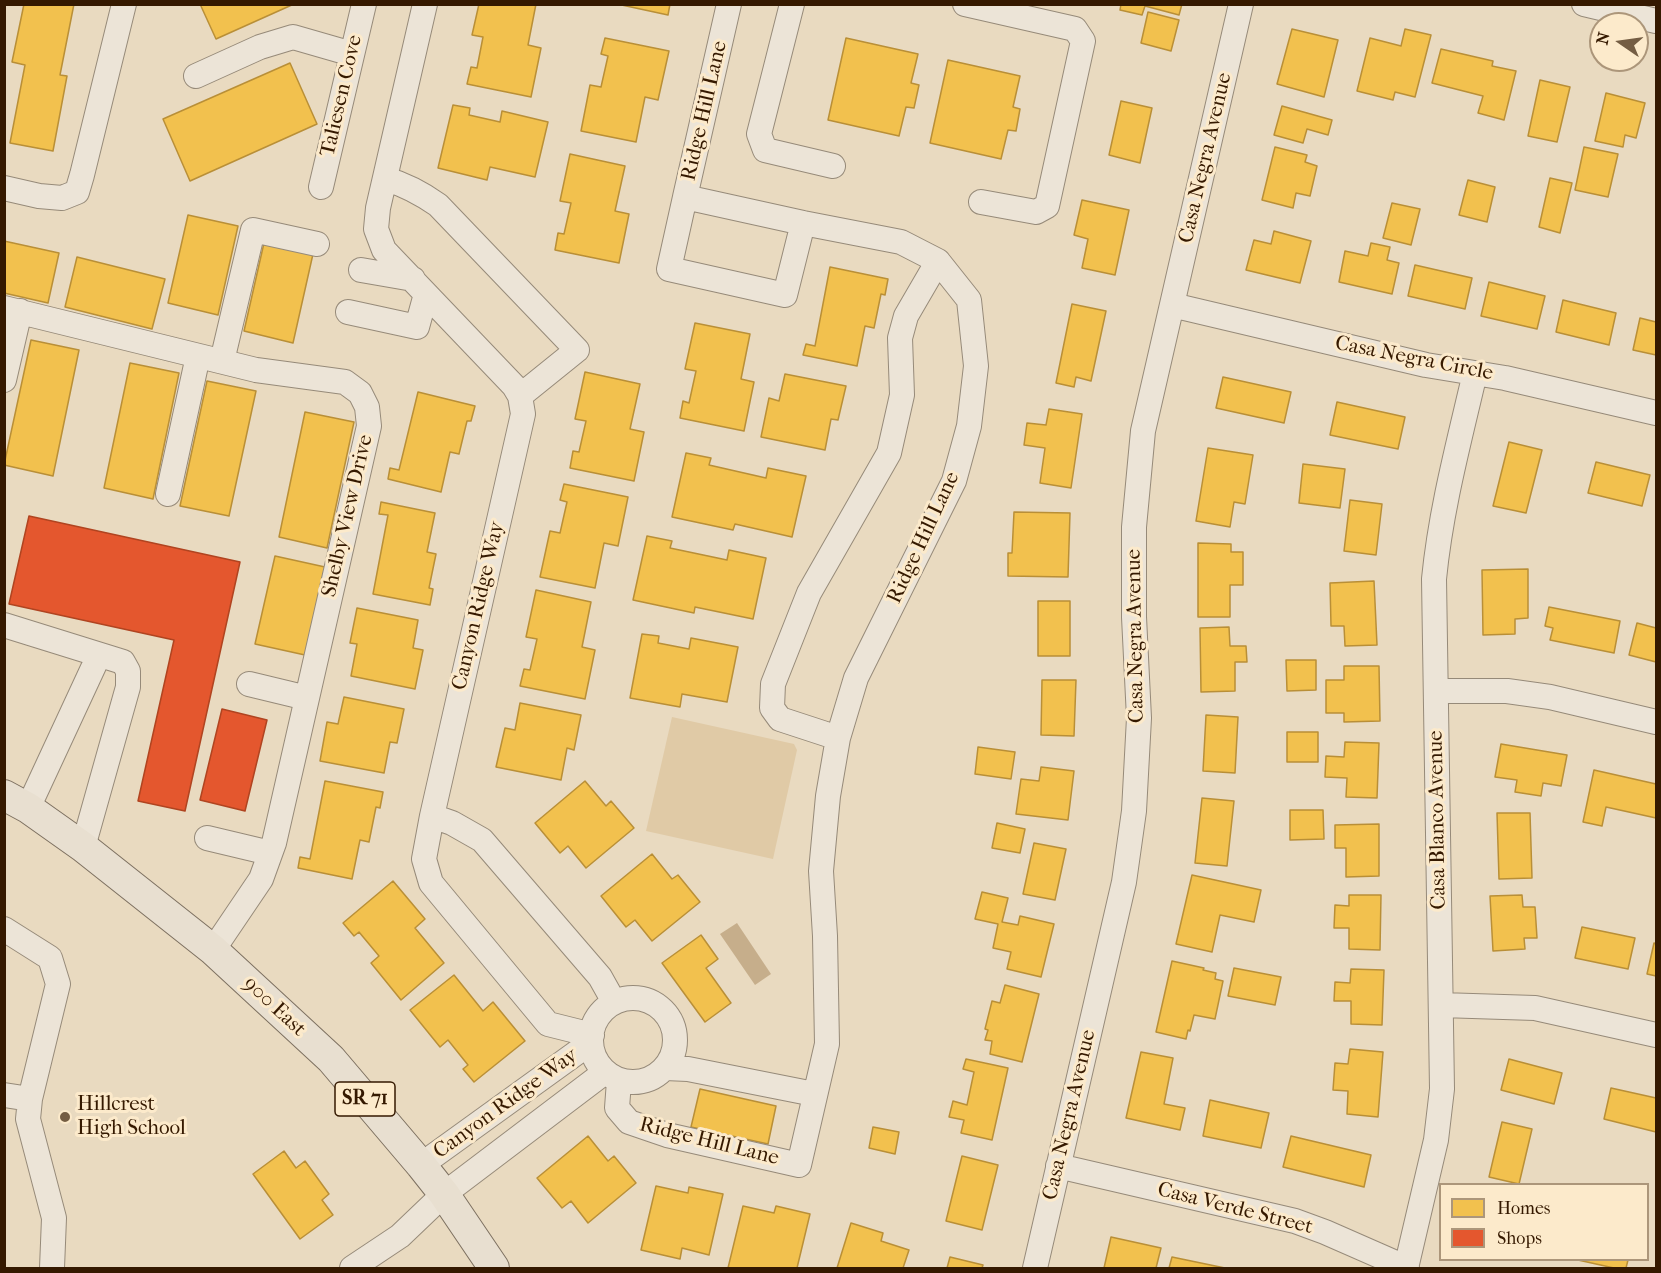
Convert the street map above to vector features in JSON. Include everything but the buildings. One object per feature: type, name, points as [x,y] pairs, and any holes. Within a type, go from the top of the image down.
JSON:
[{"type":"main road","name":"900 East","points":[[16,802],[83,847],[213,950],[331,1059],[444,1194],[494,1269]]},
{"type":"street","points":[[4,188],[39,196],[62,198],[76,192],[124,4]]},
{"type":"street","name":"Taliesen Cove","points":[[321,187],[363,4]]},
{"type":"street","points":[[386,179],[418,191],[438,205],[577,350],[520,396],[514,386],[384,250],[376,229],[378,208],[424,4]]},
{"type":"street","name":"Ridge Hill Lane","points":[[612,1076],[617,1108],[629,1122],[667,1135],[799,1165],[827,1044],[821,871],[828,796],[838,738],[856,678],[954,481],[969,426],[976,366],[969,300],[938,261],[901,242],[685,197],[729,4]]},
{"type":"street","points":[[792,4],[759,134],[765,150],[833,166]]},
{"type":"street","points":[[965,4],[1075,29],[1083,41],[1047,206],[1036,212],[981,202]]},
{"type":"street","name":"Casa Negra Avenue","points":[[1035,1269],[1124,882],[1134,811],[1139,718],[1134,617],[1134,527],[1143,431],[1241,4]]},
{"type":"street","points":[[1584,4],[1656,21]]},
{"type":"street","points":[[196,76],[260,46],[293,37],[352,54]]},
{"type":"street","points":[[685,197],[669,269],[692,275],[785,295],[803,223]]},
{"type":"street","points":[[222,361],[253,230],[317,244]]},
{"type":"street","points":[[838,738],[780,719],[772,708],[773,684],[809,593],[889,453],[902,395],[900,338],[906,316],[938,261]]},
{"type":"street","points":[[361,270],[420,287]]},
{"type":"street","points":[[348,312],[417,327],[420,287]]},
{"type":"street","name":"Casa Negra Circle","points":[[1172,305],[1426,365],[1505,378],[1656,413]]},
{"type":"street","points":[[4,380],[12,309]]},
{"type":"street","name":"Shelby View Drive","points":[[12,309],[255,370],[345,382],[360,393],[367,407],[369,426],[270,853],[261,879],[213,950]]},
{"type":"street","points":[[168,494],[198,356]]},
{"type":"street","name":"Casa Blanco Avenue","points":[[1407,1268],[1436,1140],[1442,1089],[1434,579],[1438,538],[1446,496],[1475,373]]},
{"type":"street","name":"Canyon Ridge Way","points":[[520,396],[523,414],[424,859],[431,883],[548,1024],[591,1039]]},
{"type":"street","points":[[4,625],[123,662],[128,671],[128,687],[83,847]]},
{"type":"street","points":[[16,802],[99,655]]},
{"type":"street","points":[[249,684],[307,698]]},
{"type":"street","points":[[1436,691],[1485,691],[1550,697],[1656,722]]},
{"type":"street","points":[[432,816],[452,823],[482,840],[600,977],[614,1002],[630,998],[646,1000],[661,1008],[671,1022],[675,1038],[673,1054],[665,1068],[651,1078],[636,1083],[612,1076]]},
{"type":"street","points":[[207,838],[270,853]]},
{"type":"street","points":[[4,928],[50,958],[58,984],[30,1099],[28,1119],[54,1218],[52,1269]]},
{"type":"street","name":"Canyon Ridge Way","points":[[351,1269],[400,1236],[444,1194],[612,1076],[595,1059],[591,1039],[593,1027],[601,1012],[614,1002]]},
{"type":"street","points":[[1441,1005],[1535,1008],[1656,1035]]},
{"type":"street","name":"Canyon Ridge Way","points":[[421,1165],[591,1039]]},
{"type":"street","points":[[665,1068],[688,1069],[814,1094]]},
{"type":"street","points":[[4,1095],[30,1099]]},
{"type":"street","name":"Casa Verde Street","points":[[1058,1166],[1295,1221],[1407,1268]]},
{"type":"shaded area","points":[[672,717],[794,744],[797,750],[773,859],[646,831]]},
{"type":"shaded area","points":[[737,923],[771,974],[755,985],[720,934]]},
{"type":"place","name":"Hillcrest High School","points":[[65,1117]]}]
